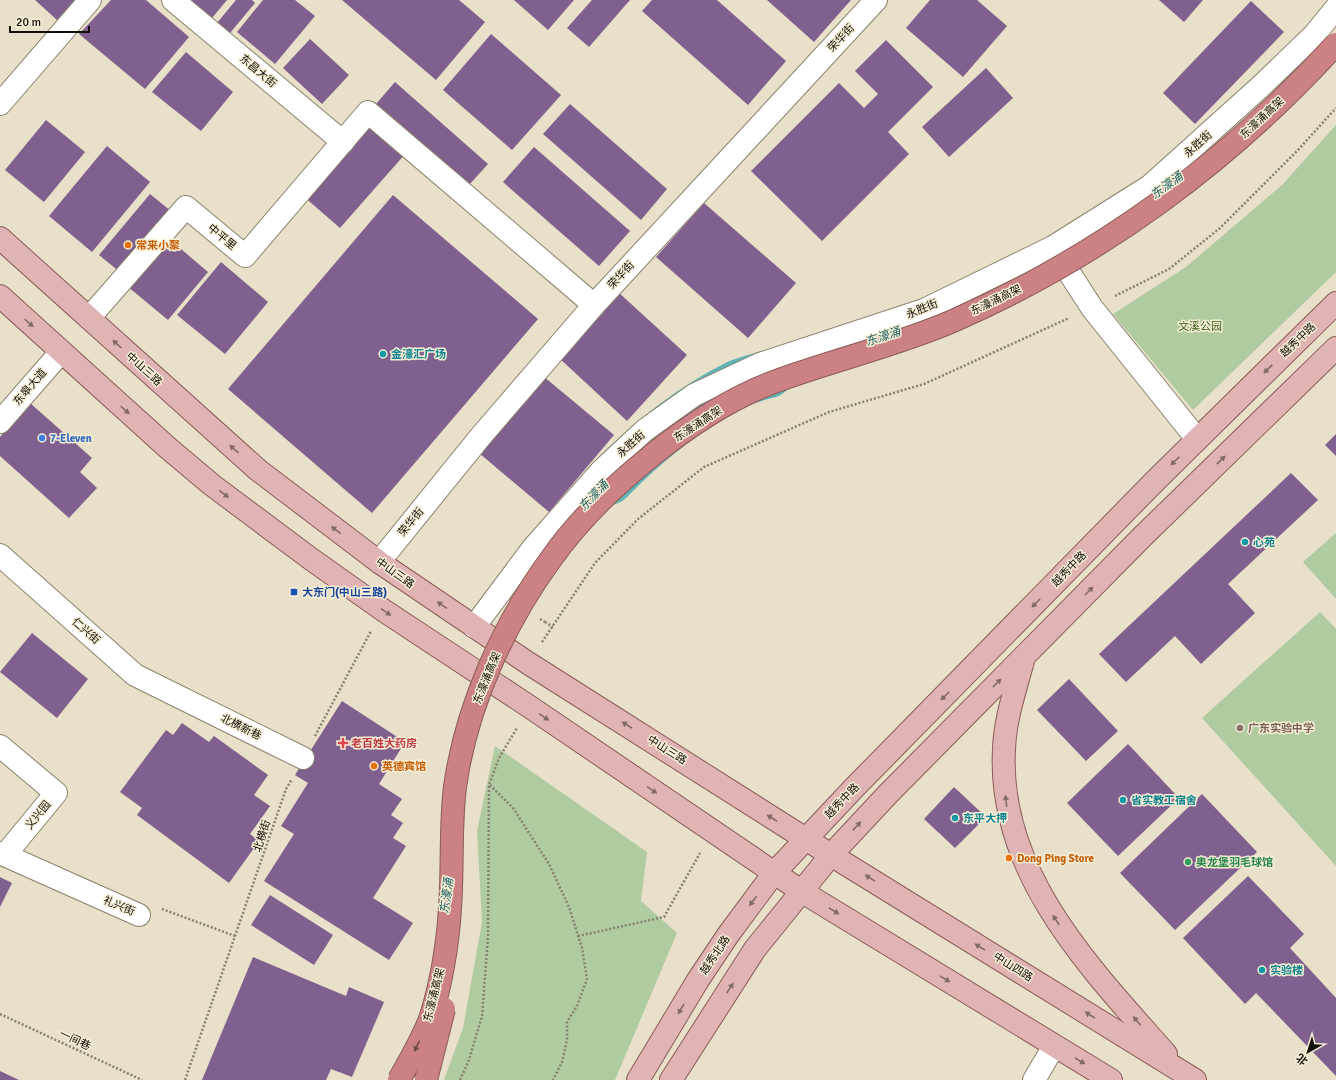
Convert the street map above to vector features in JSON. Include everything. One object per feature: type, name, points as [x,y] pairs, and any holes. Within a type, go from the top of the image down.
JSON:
[{"type":"highway","name":"东濠涌高架","points":[[399,1080],[425,1030],[437,994],[450,909],[451,847],[456,782],[472,713],[484,681],[509,628],[529,592],[565,540],[622,481],[673,439],[710,414],[772,382],[899,341],[951,322],[1015,291],[1068,262],[1120,230],[1204,170],[1312,70],[1336,44]]},
{"type":"highway","name":"东濠涌高架","points":[[426,1080],[436,1046],[461,919],[466,797],[476,714],[489,677],[522,610],[545,572],[576,532],[626,480],[686,433],[725,409],[775,385],[875,353],[954,325],[1028,288],[1109,241],[1201,176],[1242,142],[1336,49]]},
{"type":"main road","name":"中山三路","points":[[0,238],[258,470],[379,562],[474,628],[831,855]]},
{"type":"main road","points":[[0,296],[168,448],[212,485],[383,610],[530,707],[801,891],[1111,1080]]},
{"type":"main road","name":"越秀中路","points":[[805,839],[1197,439],[1336,303]]},
{"type":"main road","points":[[671,1080],[755,949],[831,855],[888,794],[1143,536],[1336,348]]},
{"type":"main road","points":[[1024,657],[1007,719],[1004,749],[1004,781],[1008,810],[1019,848],[1038,892],[1064,932],[1094,972],[1188,1076]]},
{"type":"main road","name":"越秀北路","points":[[638,1080],[698,980],[728,935],[774,873],[805,839]]},
{"type":"main road","name":"中山四路","points":[[831,855],[1188,1076]]},
{"type":"street","points":[[0,104],[90,0]]},
{"type":"street","name":"东昌大街","points":[[173,0],[343,142]]},
{"type":"street","name":"荣华街","points":[[379,562],[481,436],[594,305],[876,0]]},
{"type":"street","name":"永胜街","points":[[474,628],[533,548],[602,470],[645,430],[694,395],[760,364],[924,310],[1054,250],[1150,186],[1260,88],[1314,35],[1336,8]]},
{"type":"street","name":"中平里","points":[[89,318],[186,207],[245,256],[368,112],[594,305]]},
{"type":"street","points":[[1054,250],[1092,308],[1197,439]]},
{"type":"street","name":"东皋大道","points":[[0,422],[61,352]]},
{"type":"street","name":"仁兴街","points":[[0,555],[135,675],[179,696]]},
{"type":"street","name":"北横新巷","points":[[179,696],[303,758]]},
{"type":"street","name":"义兴园","points":[[0,746],[56,793],[3,854]]},
{"type":"street","name":"礼兴街","points":[[3,854],[139,915]]},
{"type":"street","points":[[1034,1080],[1054,1046]]},
{"type":"path","points":[[528,663],[595,563],[638,519],[704,468],[829,412],[924,384],[1092,308],[1169,269],[1220,228],[1298,150],[1336,108]]},
{"type":"path","name":"北横街","points":[[185,1080],[286,788],[383,610]]},
{"type":"path","points":[[545,622],[553,627]]},
{"type":"path","points":[[460,1080],[469,1060],[482,1016],[488,937],[489,785],[499,758],[530,707]]},
{"type":"path","points":[[489,785],[513,808],[549,864],[569,908],[578,936],[587,979],[577,1006],[568,1022],[568,1040],[562,1062],[553,1080]]},
{"type":"path","points":[[578,936],[664,917],[712,832]]},
{"type":"path","name":"礼兴街","points":[[139,915],[148,903],[235,936]]},
{"type":"path","name":"一间巷","points":[[0,1014],[142,1080]]},
{"type":"green space","name":"文溪公园","points":[[1336,125],[1336,272],[1193,410],[1113,314],[1186,267],[1282,185]]},
{"type":"green space","points":[[1336,533],[1336,599],[1303,562]]},
{"type":"green space","points":[[1320,612],[1336,629],[1336,866],[1202,718]]},
{"type":"green space","points":[[495,746],[647,852],[641,901],[677,933],[615,1080],[444,1080],[463,1028],[482,922],[477,831]]},
{"type":"building","points":[[35,0],[75,0],[57,20]]},
{"type":"building","points":[[111,0],[146,0],[189,37],[145,89],[79,34]]},
{"type":"building","points":[[189,0],[227,0],[212,18]]},
{"type":"building","points":[[236,0],[252,0],[255,3],[230,33],[217,23]]},
{"type":"building","points":[[263,0],[295,0],[315,16],[275,64],[237,32]]},
{"type":"building","points":[[342,0],[459,0],[485,22],[436,80]]},
{"type":"building","points":[[514,0],[574,0],[548,30]]},
{"type":"building","points":[[592,0],[630,0],[589,47],[567,28]]},
{"type":"building","points":[[652,0],[717,0],[786,61],[748,105],[642,11]]},
{"type":"building","points":[[767,0],[851,0],[814,42]]},
{"type":"building","points":[[930,0],[977,0],[1007,26],[963,77],[906,28]]},
{"type":"building","points":[[1159,0],[1203,0],[1184,22]]},
{"type":"building","points":[[1251,1],[1284,32],[1195,124],[1163,93]]},
{"type":"building","points":[[491,34],[561,95],[512,150],[443,90]]},
{"type":"building","points":[[310,39],[349,75],[322,104],[283,68]]},
{"type":"building","points":[[886,40],[933,87],[888,132],[909,154],[822,241],[751,171],[839,83],[864,108],[878,94],[855,71]]},
{"type":"building","points":[[186,52],[233,92],[201,131],[152,92]]},
{"type":"building","points":[[986,68],[1013,98],[949,157],[922,127]]},
{"type":"building","points":[[395,82],[488,164],[469,185],[376,104]]},
{"type":"building","points":[[570,104],[667,189],[641,220],[543,134]]},
{"type":"building","points":[[46,120],[85,152],[44,202],[5,170]]},
{"type":"building","points":[[368,120],[406,153],[340,228],[302,195]]},
{"type":"building","points":[[107,146],[150,182],[92,252],[49,216]]},
{"type":"building","points":[[534,147],[630,231],[599,266],[503,182]]},
{"type":"building","points":[[150,194],[172,212],[121,273],[99,255]]},
{"type":"building","name":"金濠汇广场","points":[[393,195],[538,319],[372,513],[228,389]]},
{"type":"building","points":[[704,203],[796,283],[748,338],[656,257]]},
{"type":"building","points":[[167,237],[208,272],[168,320],[127,286]]},
{"type":"building","points":[[221,262],[268,302],[225,354],[177,315]]},
{"type":"building","points":[[618,292],[687,355],[627,421],[558,357]]},
{"type":"building","points":[[543,376],[614,435],[549,512],[479,453]]},
{"type":"building","points":[[30,403],[92,458],[80,472],[97,488],[69,518],[0,456],[0,437]]},
{"type":"building","points":[[1336,434],[1336,456],[1325,445]]},
{"type":"building","name":"心苑","points":[[1291,473],[1318,500],[1228,584],[1255,613],[1201,664],[1175,636],[1126,682],[1099,654]]},
{"type":"building","points":[[32,633],[88,679],[57,718],[0,672]]},
{"type":"building","points":[[1069,679],[1118,731],[1086,761],[1037,710]]},
{"type":"building","points":[[342,701],[405,742],[379,784],[402,799],[391,815],[403,823],[393,838],[406,846],[373,898],[413,923],[389,960],[264,881],[294,834],[281,826],[308,783],[295,775]]},
{"type":"building","points":[[182,723],[209,742],[214,736],[268,775],[254,795],[270,806],[250,834],[259,841],[229,883],[137,815],[142,808],[120,792],[166,730],[173,735]]},
{"type":"building","name":"省实教工宿舍","points":[[1128,744],[1179,798],[1118,856],[1067,803]]},
{"type":"building","name":"东平大押","points":[[954,787],[986,817],[955,848],[924,819]]},
{"type":"building","name":"奥龙堡羽毛球馆","points":[[1202,794],[1257,852],[1175,930],[1120,873]]},
{"type":"building","name":"实验楼","points":[[1248,876],[1304,934],[1290,948],[1336,998],[1336,1076],[1256,993],[1245,1004],[1183,938]]},
{"type":"building","points":[[0,877],[12,883],[0,907]]},
{"type":"building","points":[[270,895],[333,935],[314,965],[251,925]]},
{"type":"building","points":[[253,957],[346,996],[349,987],[384,1002],[352,1077],[331,1069],[326,1080],[202,1080]]},
{"type":"building","points":[[0,1071],[19,1080],[0,1080]]},
{"type":"waterway","name":"东濠涌","points":[[609,481],[638,453],[685,415],[737,384],[769,374]]},
{"type":"place","name":"常来小聚","points":[[128,245]]},
{"type":"place","name":"金濠汇广场","points":[[383,354]]},
{"type":"place","name":"7-Eleven","points":[[42,438]]},
{"type":"place","name":"心苑","points":[[1245,542]]},
{"type":"place","name":"大东门(中山三路)","points":[[294,592]]},
{"type":"place","name":"广东实验中学","points":[[1240,728]]},
{"type":"place","name":"老百姓大药房","points":[[343,743]]},
{"type":"place","name":"英德宾馆","points":[[374,766]]},
{"type":"place","name":"省实教工宿舍","points":[[1123,800]]},
{"type":"place","name":"东平大押","points":[[955,818]]},
{"type":"place","name":"Dong Ping Store","points":[[1009,858]]},
{"type":"place","name":"奥龙堡羽毛球馆","points":[[1188,862]]},
{"type":"place","name":"实验楼","points":[[1262,970]]}]
